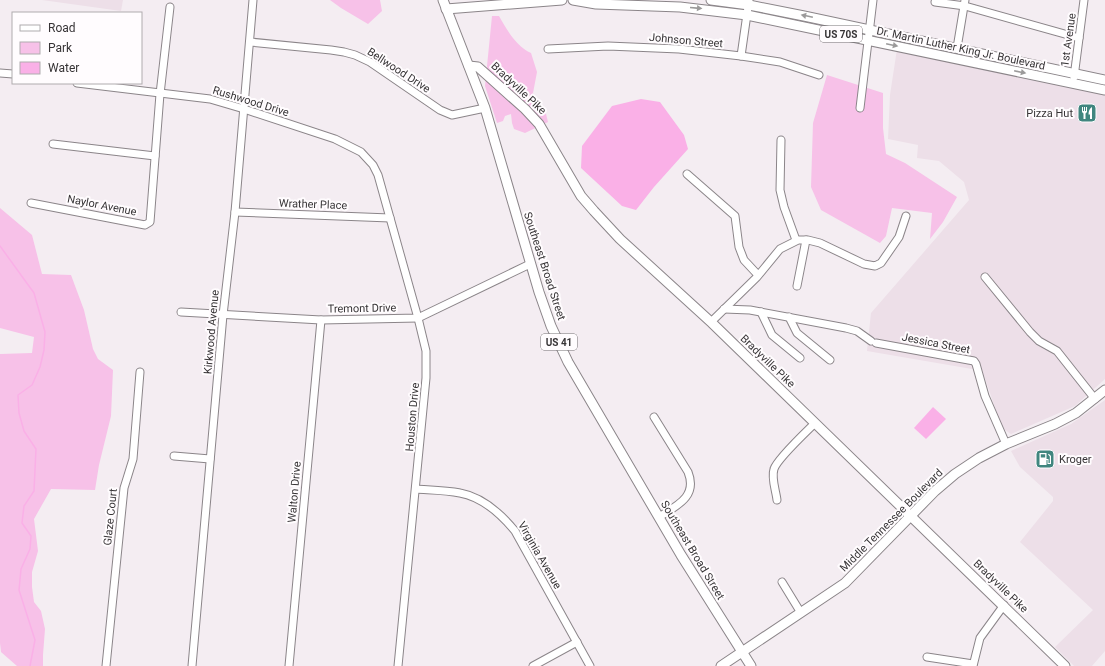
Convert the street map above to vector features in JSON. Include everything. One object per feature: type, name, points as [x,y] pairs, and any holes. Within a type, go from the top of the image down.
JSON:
[{"type":"main road","points":[[444,4],[562,0]]},
{"type":"main road","name":"Dr. Martin Luther King Jr. Boulevard","points":[[573,0],[596,4],[680,7],[747,15],[1105,90]]},
{"type":"main road","name":"Dr. Martin Luther King Jr. Boulevard","points":[[711,0],[749,2],[1105,80]]},
{"type":"main road","name":"Southeast Broad Street","points":[[444,4],[485,108],[530,264],[551,326],[569,364],[705,595],[751,666]]},
{"type":"main road","name":"Bradyville Pike","points":[[469,66],[478,66],[540,124],[578,190],[594,211],[620,239],[711,322],[1004,605],[1065,666]]},
{"type":"main road","name":"Middle Tennessee Boulevard","points":[[721,666],[845,583],[935,491],[955,474],[979,458],[1006,444],[1076,414],[1105,390]]},
{"type":"street","name":"Kirkwood Avenue","points":[[192,666],[253,0]]},
{"type":"street","points":[[860,108],[873,0]]},
{"type":"street","name":"1st Avenue","points":[[1073,84],[1084,0]]},
{"type":"street","points":[[741,56],[749,2]]},
{"type":"street","points":[[935,2],[965,3],[1079,38]]},
{"type":"street","points":[[957,48],[965,3]]},
{"type":"street","name":"Naylor Avenue","points":[[31,203],[145,225],[150,222],[160,94],[170,7]]},
{"type":"street","name":"Bellwood Drive","points":[[250,42],[344,52],[370,62],[440,110],[452,115],[485,108]]},
{"type":"street","name":"Johnson Street","points":[[548,49],[608,46],[679,49],[780,62],[819,75]]},
{"type":"street","points":[[0,73],[12,74]]},
{"type":"street","name":"Rushwood Drive","points":[[85,84],[210,99],[244,109],[349,145],[361,152],[373,165],[378,175]]},
{"type":"street","points":[[782,140],[780,190],[784,207],[796,240]]},
{"type":"street","points":[[53,144],[155,156]]},
{"type":"street","points":[[687,174],[735,216],[739,247],[744,260],[758,275]]},
{"type":"street","name":"Houston Drive","points":[[378,175],[426,351],[426,378],[398,666]]},
{"type":"street","name":"Wrather Place","points":[[234,212],[390,218]]},
{"type":"street","points":[[711,322],[758,275],[780,249],[796,240],[806,240],[820,243],[864,264],[875,266],[881,263],[900,237],[906,216]]},
{"type":"street","points":[[797,286],[806,240]]},
{"type":"street","name":"Tremont Drive","points":[[181,312],[321,320],[418,318],[530,264]]},
{"type":"street","points":[[986,277],[1030,332],[1039,341],[1057,351],[1095,399]]},
{"type":"street","name":"Jessica Street","points":[[724,309],[750,310],[846,328],[857,331],[874,342],[975,362],[984,396],[1006,444]]},
{"type":"street","points":[[760,312],[772,335],[800,358]]},
{"type":"street","points":[[789,317],[797,333],[830,360]]},
{"type":"street","name":"Walton Drive","points":[[288,666],[321,320]]},
{"type":"street","name":"Glaze Court","points":[[106,666],[124,488],[133,459],[140,372]]},
{"type":"street","points":[[654,417],[691,479],[690,488],[682,502],[659,517]]},
{"type":"street","points":[[777,500],[773,478],[774,469],[786,453],[815,423]]},
{"type":"street","points":[[174,456],[210,459]]},
{"type":"street","name":"Virginia Avenue","points":[[416,489],[460,493],[477,499],[502,515],[515,531],[590,666]]},
{"type":"street","points":[[782,582],[801,613]]},
{"type":"street","points":[[927,657],[973,665],[980,638],[1004,605]]},
{"type":"street","points":[[533,666],[577,642]]},
{"type":"shaded area","points":[[42,0],[123,0],[121,11]]},
{"type":"shaded area","points":[[897,49],[1105,93],[1105,379],[1075,406],[1011,434],[1002,428],[980,364],[972,369],[867,351],[871,313],[969,200],[964,182],[939,161],[917,158],[918,145],[888,139],[890,95]]},
{"type":"shaded area","points":[[1105,400],[1105,651],[1092,666],[1074,666],[1055,647],[1093,610],[1020,542],[1053,501],[1053,497],[1020,467],[1011,451],[1071,424]]},
{"type":"green space","points":[[330,0],[380,0],[382,11],[368,24]]},
{"type":"green space","points":[[492,16],[499,16],[516,42],[531,53],[537,72],[533,93],[546,114],[548,122],[525,133],[514,129],[511,114],[505,116],[503,121],[497,123],[485,86]]},
{"type":"green space","points":[[827,75],[883,93],[883,128],[886,154],[905,163],[957,197],[943,222],[930,239],[932,213],[892,208],[886,236],[880,243],[821,210],[811,187],[813,123]]},
{"type":"green space","points":[[0,208],[32,235],[42,274],[71,275],[84,310],[93,349],[98,359],[113,370],[111,416],[99,465],[95,490],[51,489],[34,519],[38,551],[32,572],[32,587],[34,602],[41,611],[45,629],[43,666],[17,666],[1,652],[0,643],[0,354],[32,353],[34,337],[0,328]]},
{"type":"water","points":[[641,99],[660,102],[684,135],[688,149],[654,187],[636,210],[622,206],[581,168],[582,146],[612,106]]},
{"type":"water","points":[[933,407],[946,419],[926,439],[914,428]]},
{"type":"waterway","points":[[0,246],[34,293],[45,332],[44,350],[40,367],[32,385],[18,395],[19,413],[24,431],[36,449],[34,491],[24,506],[22,523],[31,536],[30,549],[21,569],[19,590],[35,640],[30,666]]},
{"type":"place","name":"Pizza Hut","points":[[1087,113]]},
{"type":"place","name":"Kroger","points":[[1045,459]]}]
